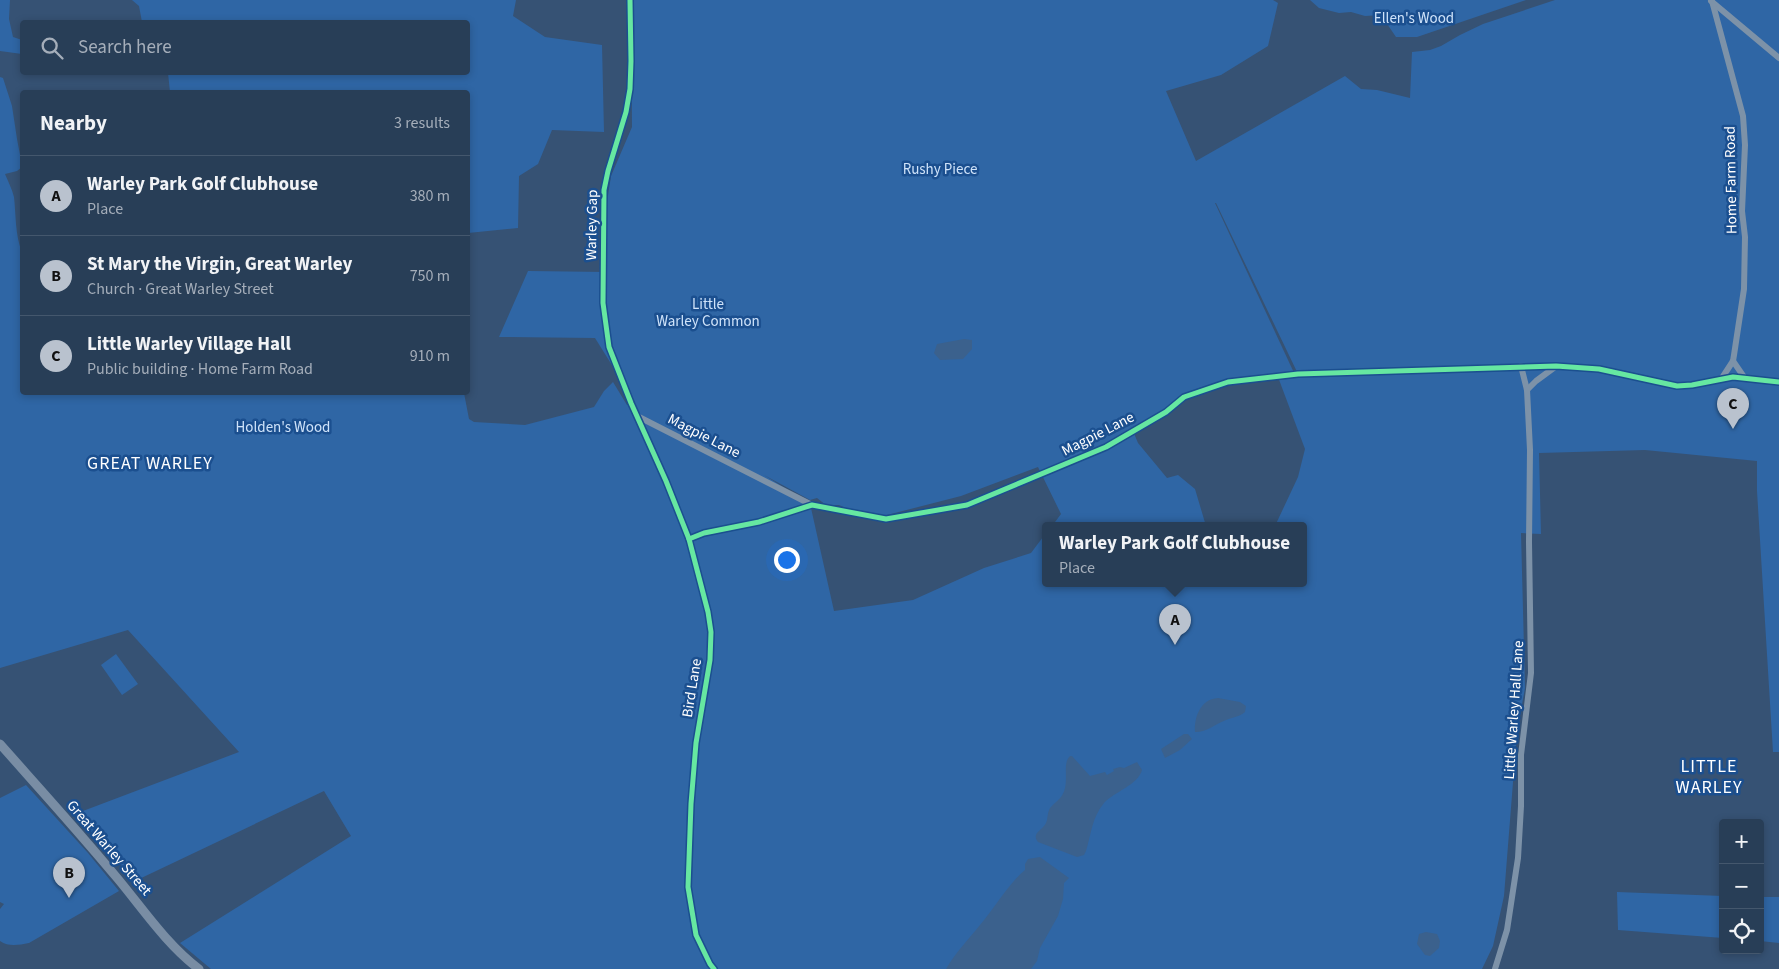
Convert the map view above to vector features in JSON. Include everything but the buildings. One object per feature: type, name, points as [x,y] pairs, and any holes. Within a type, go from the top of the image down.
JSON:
[{"type":"main road","name":"Great Warley Street","points":[[0,744],[163,934],[187,960],[199,969]]},
{"type":"street","name":"Warley Gap","points":[[630,0],[630,89],[626,112],[604,190],[603,303],[609,347],[631,403],[639,417]]},
{"type":"street","points":[[1711,1],[1779,58]]},
{"type":"street","name":"Home Farm Road","points":[[1711,1],[1743,116],[1744,146],[1742,210],[1745,237],[1744,289],[1733,361],[1722,378]]},
{"type":"street","points":[[1733,361],[1744,377]]},
{"type":"street","name":"Magpie Lane","points":[[639,417],[812,505],[886,519],[967,505],[1106,447],[1166,412],[1184,397],[1228,382],[1298,374],[1521,366],[1556,366],[1599,370],[1677,386],[1692,385],[1722,378],[1744,377],[1779,382]]},
{"type":"street","name":"Little Warley Hall Lane","points":[[1495,969],[1507,930],[1518,858],[1521,755],[1531,673],[1528,532],[1530,450],[1527,390],[1521,366]]},
{"type":"street","points":[[1527,390],[1556,366]]},
{"type":"street","name":"Bird Lane","points":[[639,417],[689,539],[708,612],[711,632],[710,660],[696,743],[688,887],[696,935],[714,969]]},
{"type":"street","name":"Magpie Lane","points":[[689,539],[704,533],[759,522],[812,505]]},
{"type":"green space","points":[[0,0],[10,0],[9,19],[13,37],[20,39],[20,54],[0,51]]},
{"type":"green space","points":[[132,0],[516,0],[513,16],[545,37],[602,45],[604,132],[552,130],[538,164],[519,176],[518,228],[470,233],[470,90],[170,90],[168,75],[470,75],[470,20],[142,20],[139,6]]},
{"type":"green space","points":[[631,0],[1273,0],[1278,3],[1268,46],[1221,75],[1166,91],[1196,161],[1345,76],[1361,89],[1377,90],[1410,98],[1412,52],[1430,50],[1441,46],[1483,24],[1555,0],[1779,0],[1779,752],[1773,752],[1757,491],[1757,461],[1645,450],[1539,453],[1541,534],[1521,533],[1525,688],[1517,732],[1504,896],[1493,946],[1482,969],[211,969],[180,943],[351,836],[324,791],[135,881],[75,814],[239,752],[128,630],[0,668],[0,77],[3,78],[12,106],[20,155],[20,169],[5,174],[14,197],[20,245],[20,395],[464,395],[469,419],[474,422],[525,425],[594,407],[604,391],[613,382],[627,405],[635,402],[595,338],[499,337],[528,271],[606,272],[605,215],[611,176],[632,127]],"holes":[[[1216,203],[1298,374],[1295,375]],[[1278,377],[1305,449],[1298,477],[1277,522],[1307,522],[1307,587],[1042,587],[1042,538],[1031,553],[984,568],[913,600],[834,611],[811,508],[812,505],[764,475],[810,500],[817,498],[826,505],[839,505],[861,515],[887,515],[961,496],[1038,467],[1061,514],[1055,522],[1205,522],[1195,489],[1178,475],[1167,478],[1138,443],[1133,431],[1184,397],[1228,382]]]},
{"type":"green space","name":"Ellen's Wood","points":[[1310,0],[1526,0],[1417,37],[1396,37],[1381,15],[1365,16],[1351,12],[1339,13],[1319,8]]},
{"type":"green space","points":[[116,654],[138,684],[122,695],[101,665]]},
{"type":"green space","points":[[26,785],[88,853],[119,891],[29,943],[10,945],[0,941],[0,909],[4,904],[0,902],[0,798]]},
{"type":"green space","points":[[1617,892],[1719,896],[1719,938],[1618,930]]},
{"type":"green space","points":[[1764,897],[1779,897],[1779,943],[1764,941]]},
{"type":"shaded area","points":[[964,339],[972,340],[972,349],[963,359],[940,360],[934,353],[937,344]]},
{"type":"shaded area","points":[[1218,698],[1240,702],[1246,706],[1245,712],[1208,729],[1195,732],[1199,710],[1207,702]]},
{"type":"shaded area","points":[[1184,734],[1188,734],[1192,739],[1180,750],[1165,758],[1161,749]]},
{"type":"shaded area","points":[[1070,756],[1090,776],[1105,772],[1107,775],[1114,771],[1113,769],[1124,768],[1137,762],[1142,770],[1136,780],[1108,799],[1100,808],[1094,820],[1086,851],[1084,855],[1077,857],[1038,842],[1036,839],[1036,834],[1046,823],[1050,808],[1064,792],[1066,764]]},
{"type":"shaded area","points":[[1040,857],[1069,878],[1064,883],[1063,899],[1058,916],[1040,948],[1037,961],[1031,969],[946,969],[1007,889],[1025,870],[1025,864],[1028,859]]},
{"type":"shaded area","points":[[1426,932],[1437,934],[1440,941],[1439,948],[1430,956],[1425,955],[1417,944],[1419,934]]},
{"type":"cycle path","points":[[630,0],[630,89],[626,112],[604,190],[603,303],[609,347],[689,539],[708,612],[711,632],[710,660],[696,743],[691,804],[688,887],[696,935],[714,969]]},
{"type":"cycle path","points":[[689,539],[704,533],[759,522],[812,505],[886,519],[967,505],[1106,447],[1166,412],[1184,397],[1228,382],[1298,374],[1556,366],[1599,369],[1677,386],[1733,377],[1779,382]]},
{"type":"place","name":"Little Warley Village Hall","points":[[1733,429]]},
{"type":"place","name":"Warley Park Golf Clubhouse","points":[[1175,645]]},
{"type":"place","name":"St Mary the Virgin, Great Warley","points":[[69,898]]},
{"type":"district","name":"GREAT WARLEY","points":[[150,463]]},
{"type":"district","name":"LITTLE WARLEY","points":[[1709,776]]},
{"type":"park label","name":"Rushy Piece","points":[[940,169]]},
{"type":"park label","name":"Little Warley Common","points":[[708,312]]},
{"type":"park label","name":"Holden's Wood","points":[[283,427]]}]
